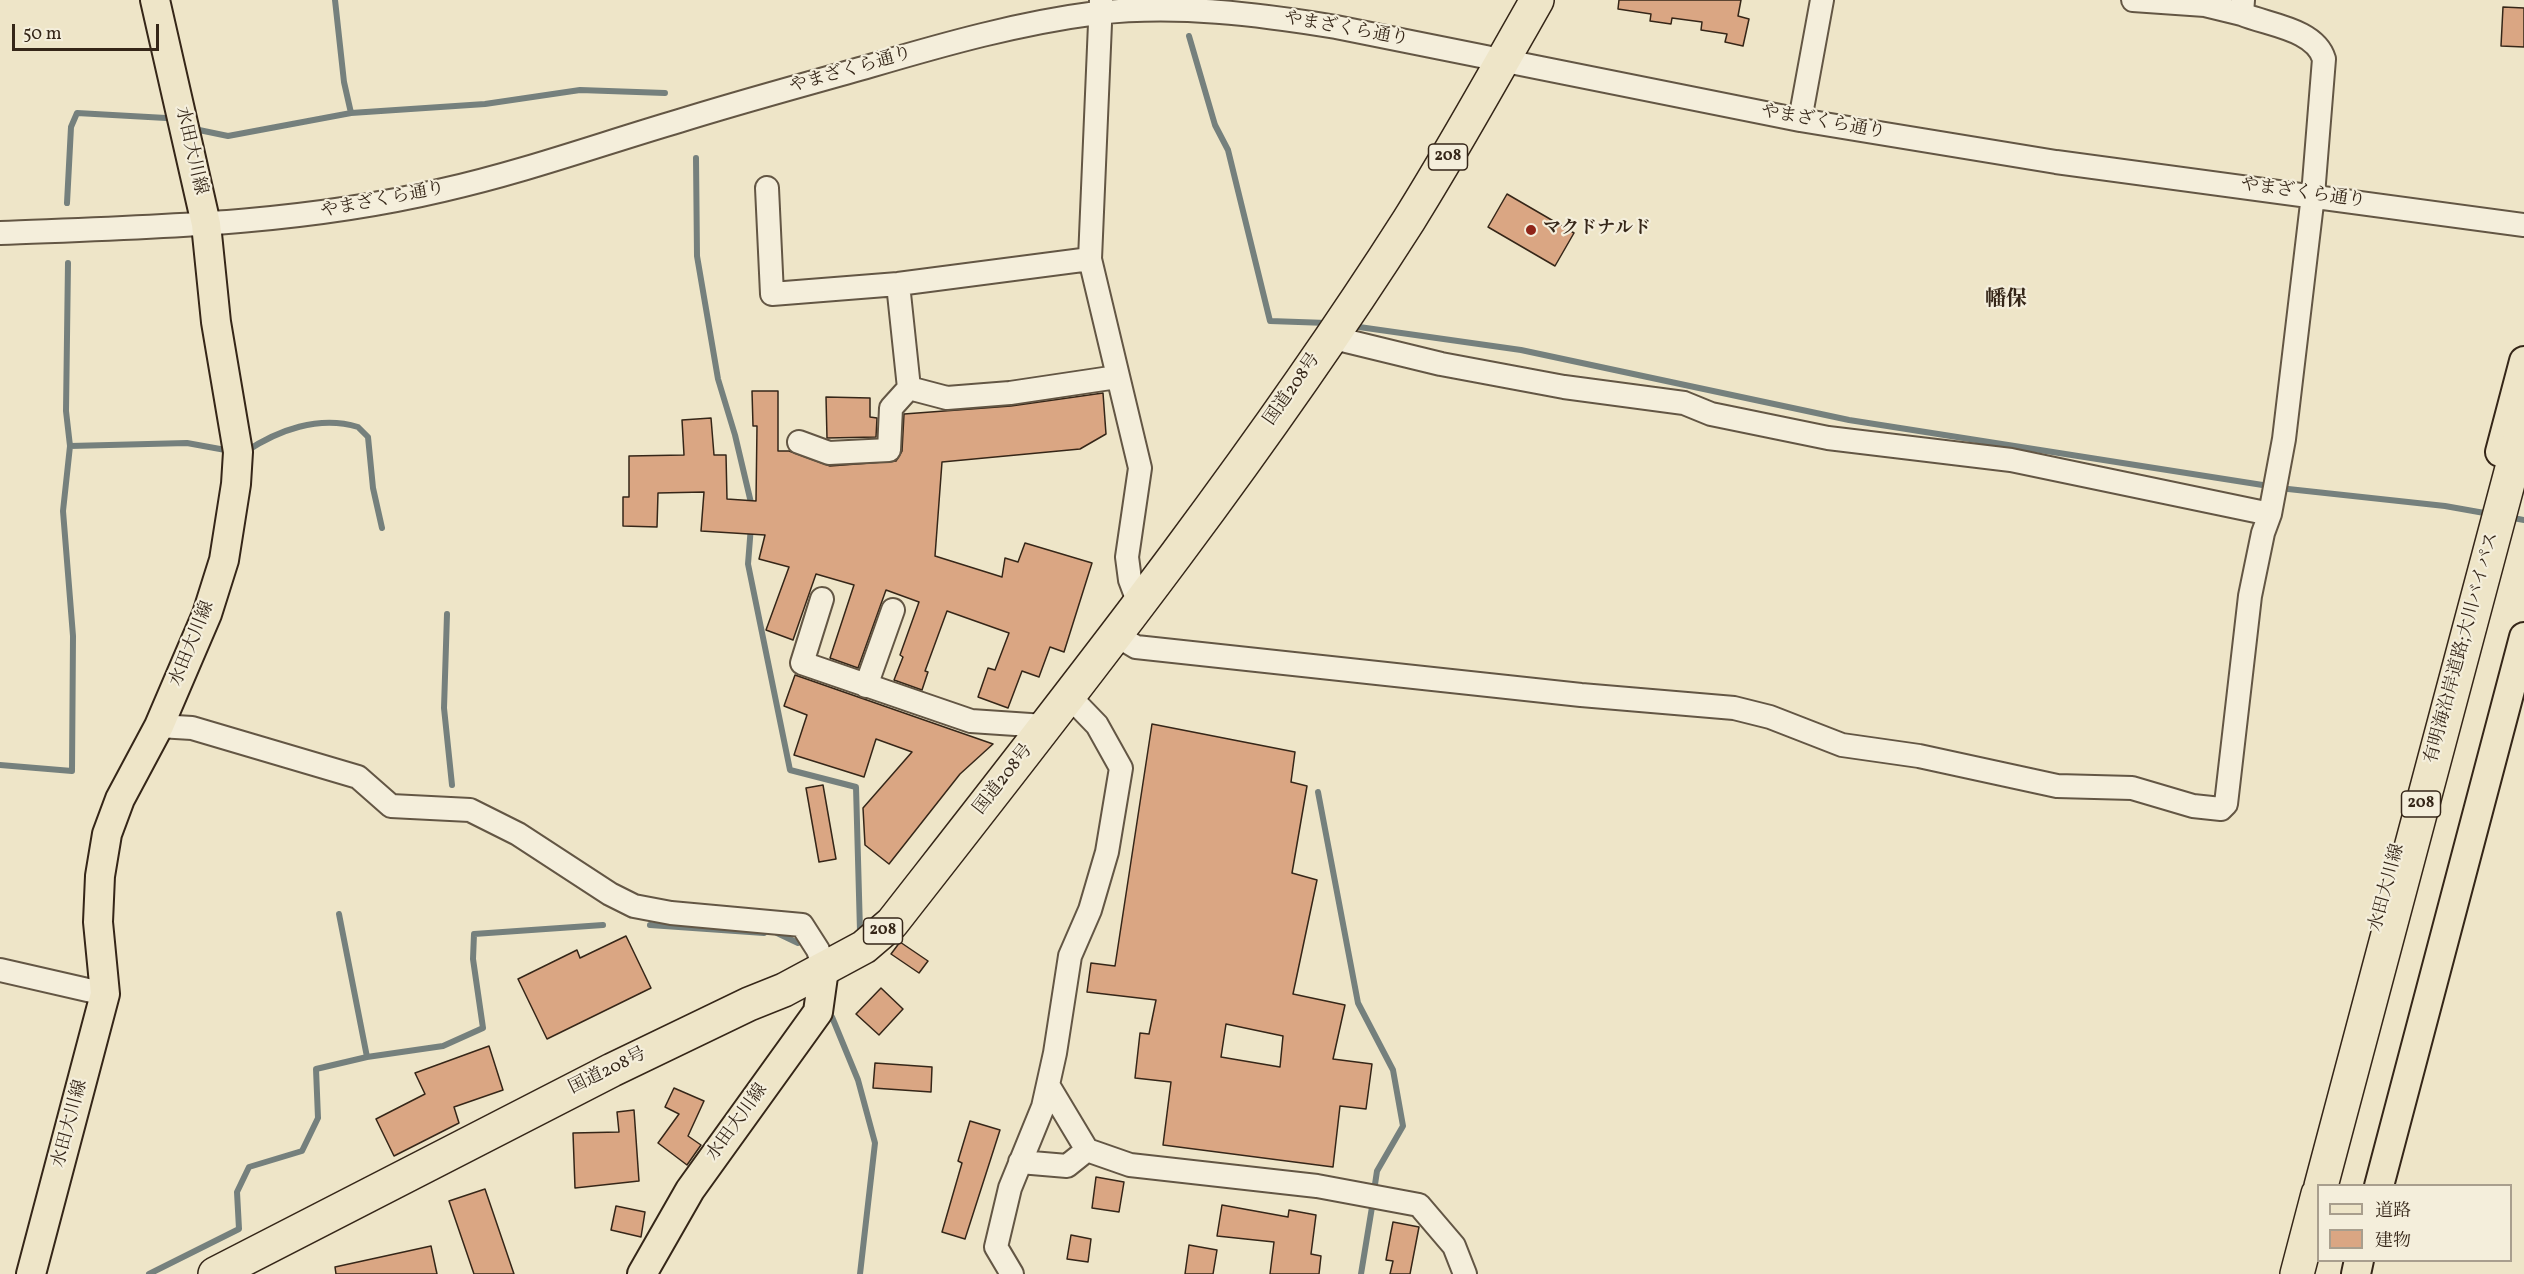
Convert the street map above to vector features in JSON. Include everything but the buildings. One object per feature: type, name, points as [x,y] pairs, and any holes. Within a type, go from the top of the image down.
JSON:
[{"type":"highway","name":"国道208号","points":[[215,1274],[612,1070],[824,969],[864,947],[892,923],[1204,518],[1338,325],[1444,164],[1537,0]]},
{"type":"highway","name":"有明海沿岸道路;大川バイパス","points":[[2321,1184],[2524,423]]},
{"type":"highway","name":"有明海沿岸道路;大川バイパス","points":[[2332,1184],[2510,466]]},
{"type":"highway","points":[[2297,1274],[2317,1201]]},
{"type":"highway","points":[[2309,1274],[2317,1245]]},
{"type":"main road","name":"水田大川線","points":[[31,1274],[105,994],[98,922],[100,876],[107,834],[120,798],[159,726],[207,614],[224,560],[236,483],[238,452],[216,322],[206,224],[155,0]]},
{"type":"main road","name":"水田大川線","points":[[2286,1274],[2479,536],[2510,466],[2524,362]]},
{"type":"main road","points":[[2379,1184],[2524,637]]},
{"type":"main road","name":"水田大川線","points":[[642,1274],[690,1190],[818,1012],[824,969]]},
{"type":"street","points":[[1800,120],[1822,0]]},
{"type":"street","points":[[1116,634],[1136,647],[1581,695],[1734,708],[1770,717],[1842,745],[1919,756],[2058,786],[2132,788],[2193,806],[2221,809],[2226,804],[2250,596],[2279,468],[2313,195],[2324,59],[2321,47],[2312,39],[2243,7],[2133,0]]},
{"type":"street","name":"やまざくら通り","points":[[0,233],[268,220],[350,210],[444,190],[996,30],[1100,6],[1263,15],[1504,58],[1800,120],[2056,162],[2524,225]]},
{"type":"street","points":[[1100,6],[1090,259],[1140,468],[1126,557],[1130,580],[1138,604]]},
{"type":"street","points":[[767,188],[772,294],[898,284],[1090,259]]},
{"type":"street","points":[[799,442],[829,453],[889,450],[891,408],[909,388],[898,284]]},
{"type":"street","points":[[1338,325],[1463,368],[1564,387],[1684,403],[1711,414],[1828,438],[2011,460],[2270,514]]},
{"type":"street","points":[[909,388],[948,398],[1010,393],[1117,377]]},
{"type":"street","points":[[822,599],[802,663],[971,722],[1045,726]]},
{"type":"street","points":[[866,686],[893,610]]},
{"type":"street","points":[[1012,1274],[996,1246],[1010,1188],[1042,1107],[1048,1085],[1070,956],[1090,909],[1107,852],[1120,768],[1097,725],[1069,696]]},
{"type":"street","points":[[159,726],[192,728],[358,777],[391,806],[471,810],[518,834],[610,894],[634,906],[671,913],[802,925],[818,950],[824,969]]},
{"type":"street","points":[[0,970],[105,994]]},
{"type":"street","points":[[1048,1085],[1087,1149],[1130,1165],[1317,1186],[1419,1205],[1454,1246],[1465,1274]]},
{"type":"street","points":[[1020,1162],[1067,1166],[1087,1149]]},
{"type":"waterway","points":[[335,0],[344,82],[351,113]]},
{"type":"waterway","points":[[1189,36],[1215,125],[1228,150],[1270,321],[1327,323]]},
{"type":"waterway","points":[[199,130],[228,136],[351,113],[485,104],[580,90],[665,93]]},
{"type":"waterway","points":[[67,203],[71,127],[77,113],[166,118]]},
{"type":"waterway","points":[[696,158],[697,256],[718,379],[735,435],[752,507]]},
{"type":"waterway","points":[[0,765],[72,771],[73,636],[63,511],[70,446],[66,411],[68,263]]},
{"type":"waterway","points":[[1352,326],[1521,350],[1849,420],[2269,486]]},
{"type":"waterway","points":[[245,452],[271,437],[299,427],[329,423],[358,427],[368,437],[373,488],[382,528]]},
{"type":"waterway","points":[[70,446],[187,443],[231,451]]},
{"type":"waterway","points":[[2279,488],[2445,506],[2490,514]]},
{"type":"waterway","points":[[2508,517],[2524,520]]},
{"type":"waterway","points":[[751,526],[748,564],[790,770],[856,787],[860,931]]},
{"type":"waterway","points":[[447,614],[444,708],[452,785]]},
{"type":"waterway","points":[[1318,792],[1358,1003],[1393,1070],[1403,1126],[1377,1171],[1374,1191]]},
{"type":"waterway","points":[[339,914],[367,1057]]},
{"type":"waterway","points":[[149,1274],[239,1229],[237,1192],[249,1167],[302,1151],[318,1118],[316,1069],[367,1057],[443,1046],[483,1028],[473,959],[474,934],[603,925]]},
{"type":"waterway","points":[[650,925],[764,933]]},
{"type":"waterway","points":[[777,933],[798,943]]},
{"type":"waterway","points":[[832,1017],[858,1080],[875,1143],[860,1274]]},
{"type":"waterway","points":[[1361,1274],[1373,1201]]},
{"type":"place","name":"マクドナルド","points":[[1531,230]]},
{"type":"district","name":"幡保","points":[[2006,301]]}]
